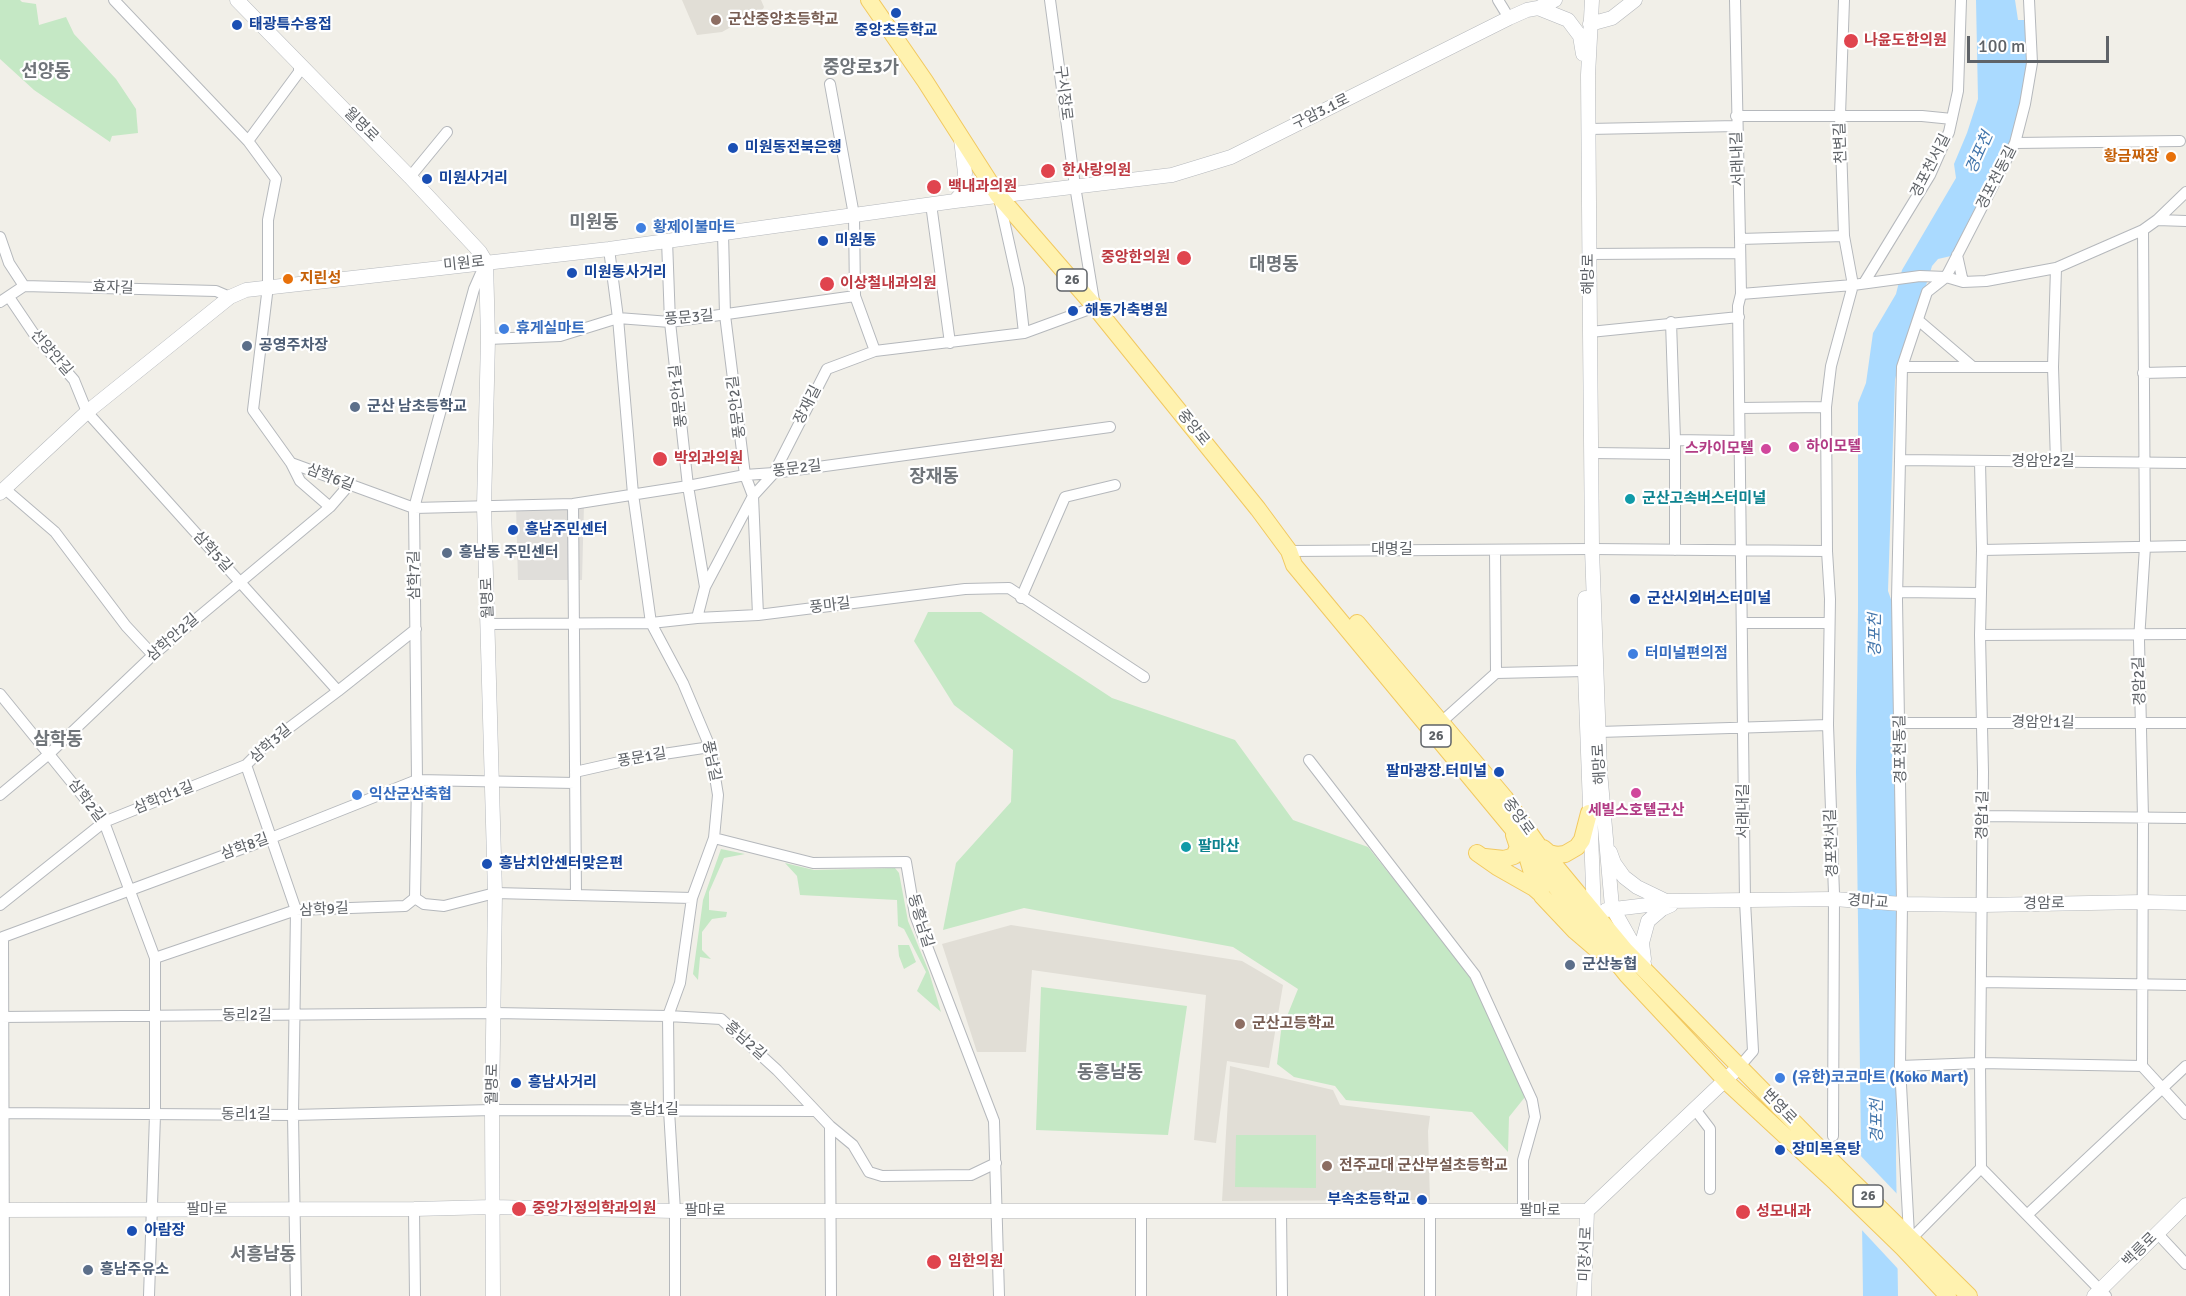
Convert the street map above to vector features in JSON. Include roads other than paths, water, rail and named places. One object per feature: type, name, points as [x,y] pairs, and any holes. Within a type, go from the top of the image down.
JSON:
[{"type":"main road","name":"중앙로","points":[[869,0],[998,195],[1095,307],[1258,509],[1289,551],[1294,565],[1437,727],[1505,798],[1532,847]]},
{"type":"main road","name":"중앙로","points":[[1437,727],[1512,828],[1532,847],[1589,918]]},
{"type":"main road","points":[[1542,896],[1536,882],[1532,847],[1550,853],[1571,852],[1582,840],[1589,813]]},
{"type":"main road","points":[[1512,828],[1518,847],[1514,856],[1497,859],[1477,853],[1534,888],[1575,932],[1627,975]]},
{"type":"main road","name":"번영로","points":[[1589,918],[1647,970],[1907,1238],[1969,1296]]},
{"type":"main road","name":"번영로","points":[[1589,918],[1627,975],[1726,1080],[1836,1183],[1907,1238],[1948,1296]]},
{"type":"street","name":"삼학6길","points":[[114,0],[248,141],[276,180],[268,220],[268,286],[253,410],[291,462],[414,508],[484,506]]},
{"type":"street","name":"월명로","points":[[237,0],[410,177],[480,252],[486,262],[488,339],[484,506],[495,893],[492,1110],[493,1296]]},
{"type":"street","name":"구시장로","points":[[1050,0],[1075,186]]},
{"type":"street","points":[[1498,0],[1509,18]]},
{"type":"street","name":"구암3.1로","points":[[998,195],[1172,175],[1231,157],[1533,6],[1555,0]]},
{"type":"street","name":"해망로","points":[[1592,0],[1588,75],[1592,549],[1599,732],[1612,908]]},
{"type":"street","points":[[1590,24],[1612,18],[1635,0]]},
{"type":"street","name":"서래내길","points":[[1735,0],[1741,294],[1739,317],[1745,901],[1753,1051],[1740,1066]]},
{"type":"street","name":"천변길","points":[[1844,0],[1840,115],[1844,236],[1858,284]]},
{"type":"street","name":"경포천서길","points":[[1833,1136],[1834,899],[1828,725],[1830,598],[1827,550],[1826,407],[1831,366],[1858,284],[1930,175],[1949,132],[1958,91],[1961,0]]},
{"type":"street","name":"경포천동길","points":[[1907,1238],[1900,1066],[1902,904],[1898,592],[1902,367],[1927,292],[1946,277],[1970,229],[1994,189],[2015,143],[2032,63],[2029,0]]},
{"type":"street","points":[[1533,6],[1568,20],[1580,36],[1588,75]]},
{"type":"street","points":[[248,141],[299,72],[299,65]]},
{"type":"street","points":[[830,84],[854,215],[855,296],[875,351]]},
{"type":"street","points":[[1589,129],[1840,115],[1922,116],[1952,119]]},
{"type":"street","points":[[410,177],[447,132]]},
{"type":"street","points":[[955,201],[962,193],[965,174],[961,137]]},
{"type":"street","points":[[2015,143],[2180,141]]},
{"type":"street","name":"중앙로","points":[[1075,186],[1095,307]]},
{"type":"street","points":[[1741,294],[1880,282],[1920,276],[1946,277],[1963,282],[1986,281],[2056,268],[2143,230],[2186,192]]},
{"type":"street","name":"중앙로","points":[[998,195],[1019,288],[1024,333]]},
{"type":"street","name":"미원로","points":[[3,491],[87,412],[230,297],[246,290],[609,249],[998,195]]},
{"type":"street","points":[[931,204],[950,343]]},
{"type":"street","points":[[2157,220],[2186,221]]},
{"type":"street","name":"경암2길","points":[[2142,1066],[2143,818],[2140,634],[2145,547],[2143,230]]},
{"type":"street","name":"풍문안2길","points":[[723,233],[725,315],[745,475],[753,496],[758,615]]},
{"type":"street","points":[[1740,238],[1844,236]]},
{"type":"street","points":[[0,237],[9,262],[24,286],[4,299]]},
{"type":"street","name":"풍문안1길","points":[[667,240],[670,322],[688,486],[705,587]]},
{"type":"street","name":"풍남길","points":[[609,249],[618,318],[633,494],[651,623],[683,683],[710,747],[718,795],[714,838],[692,898],[680,983],[668,1016],[669,1110],[675,1211],[675,1296]]},
{"type":"street","points":[[1589,254],[1740,253]]},
{"type":"street","points":[[1957,255],[1963,282]]},
{"type":"street","name":"삼학7길","points":[[415,898],[417,780],[414,508],[474,289],[486,262]]},
{"type":"street","points":[[2056,268],[2053,367],[2056,462]]},
{"type":"street","name":"효자길","points":[[24,286],[216,291],[230,297]]},
{"type":"street","name":"풍문3길","points":[[488,339],[560,336],[618,318],[670,322],[855,296]]},
{"type":"street","name":"선양안길","points":[[4,299],[74,380],[87,412]]},
{"type":"street","name":"장재길","points":[[697,618],[705,587],[753,496],[774,473],[826,369],[875,351],[1024,333],[1095,307]]},
{"type":"street","points":[[1590,332],[1671,322],[1739,317]]},
{"type":"street","points":[[1918,320],[1973,367]]},
{"type":"street","points":[[1671,322],[1675,440],[1675,550]]},
{"type":"street","points":[[1902,367],[2053,367]]},
{"type":"street","points":[[2143,373],[2186,372]]},
{"type":"street","points":[[1740,408],[1826,407]]},
{"type":"street","name":"삼학5길","points":[[87,412],[338,691]]},
{"type":"street","name":"풍문2길","points":[[484,506],[573,504],[745,475],[1110,428]]},
{"type":"street","points":[[1675,440],[1740,441]]},
{"type":"street","points":[[1592,453],[1674,454]]},
{"type":"street","name":"경암안2길","points":[[1900,460],[2186,463]]},
{"type":"street","points":[[291,462],[300,481],[330,507]]},
{"type":"street","name":"경암1길","points":[[1980,462],[1983,816],[1980,1063],[1982,1168]]},
{"type":"street","name":"삼학안2길","points":[[0,795],[49,754],[153,655],[330,507],[349,485]]},
{"type":"street","points":[[1021,598],[1065,497],[1115,485]]},
{"type":"street","points":[[3,491],[55,532],[126,626],[153,655]]},
{"type":"street","points":[[573,504],[576,895]]},
{"type":"street","points":[[1982,550],[2186,546]]},
{"type":"street","points":[[1592,549],[1827,550]]},
{"type":"street","name":"해망로","points":[[1589,918],[1585,671],[1586,563],[1592,549]]},
{"type":"street","name":"대명길","points":[[1289,551],[1592,549]]},
{"type":"street","points":[[1495,550],[1496,673]]},
{"type":"street","name":"풍마길","points":[[489,624],[651,623],[758,615],[965,589],[1009,588],[1144,677]]},
{"type":"street","points":[[1898,592],[1980,593]]},
{"type":"street","points":[[1743,623],[1829,623]]},
{"type":"street","name":"삼학3길","points":[[296,1296],[293,1115],[296,910],[246,765],[264,746],[416,629]]},
{"type":"street","points":[[1980,636],[2186,634]]},
{"type":"street","points":[[1437,727],[1496,673],[1585,671]]},
{"type":"street","name":"삼학2길","points":[[1,699],[104,822],[155,958]]},
{"type":"street","name":"경암안1길","points":[[1901,723],[2186,723]]},
{"type":"street","points":[[1599,732],[1828,725]]},
{"type":"street","name":"풍문1길","points":[[491,780],[575,777],[637,758],[710,747]]},
{"type":"street","points":[[1308,760],[1475,975],[1532,1100],[1535,1117],[1523,1160],[1523,1211]]},
{"type":"street","name":"삼학안1길","points":[[0,905],[104,822],[246,765]]},
{"type":"street","name":"삼학8길","points":[[1,935],[271,838],[417,780],[491,780]]},
{"type":"street","points":[[1983,816],[2186,818]]},
{"type":"street","name":"동흥남길","points":[[714,838],[813,863],[906,862],[915,915],[994,1122],[997,1211]]},
{"type":"street","points":[[1606,840],[1614,863],[1630,882],[1650,895],[1666,901],[1834,899]]},
{"type":"street","points":[[415,898],[424,904],[444,906],[495,893],[692,898]]},
{"type":"street","name":"삼학9길","points":[[155,958],[296,910],[405,906],[415,898]]},
{"type":"street","name":"경마교","points":[[1834,899],[1902,904]]},
{"type":"street","points":[[1589,918],[1612,908],[1678,901]]},
{"type":"street","points":[[1647,970],[1642,943],[1648,921],[1662,909],[1678,901]]},
{"type":"street","name":"경암로","points":[[1902,904],[2186,903]]},
{"type":"street","points":[[1612,908],[1647,970]]},
{"type":"street","points":[[1,935],[4,1296]]},
{"type":"street","points":[[149,1296],[155,1115],[155,958]]},
{"type":"street","points":[[1981,982],[2186,985]]},
{"type":"street","name":"흥남2길","points":[[494,1013],[721,1019],[777,1070],[830,1126],[853,1145],[869,1172],[882,1176],[971,1174],[996,1164]]},
{"type":"street","name":"동리2길","points":[[2,1017],[494,1013]]},
{"type":"street","points":[[1900,1066],[1980,1063],[2142,1066],[2186,1114]]},
{"type":"street","points":[[1587,1211],[1740,1066]]},
{"type":"street","points":[[2026,1215],[2186,1066]]},
{"type":"street","points":[[1694,1108],[1710,1129],[1710,1189]]},
{"type":"street","name":"흥남1길","points":[[492,1110],[815,1111]]},
{"type":"street","name":"동리1길","points":[[2,1113],[293,1115],[492,1110]]},
{"type":"street","points":[[830,1126],[831,1296]]},
{"type":"street","points":[[1907,1238],[1982,1168],[2100,1294]]},
{"type":"street","name":"백릉로","points":[[2100,1294],[2186,1205]]},
{"type":"street","name":"팔마로","points":[[2,1210],[492,1207],[675,1211],[1587,1211]]},
{"type":"street","points":[[414,1209],[415,1296]]},
{"type":"street","points":[[997,1211],[999,1296]]},
{"type":"street","points":[[1141,1211],[1141,1296]]},
{"type":"street","points":[[1281,1211],[1281,1296]]},
{"type":"street","points":[[1430,1211],[1430,1296]]},
{"type":"street","name":"미장서로","points":[[1584,1296],[1587,1211]]},
{"type":"street","points":[[2157,1233],[2186,1264]]},
{"type":"water","name":"경포천","points":[[1976,0],[2015,0],[2018,20],[2026,20],[2030,60],[2021,116],[2009,151],[2005,149],[1951,256],[1938,259],[1932,266],[1909,340],[1901,354],[1895,380],[1888,591],[1893,605],[1898,908],[1896,1159],[1898,1296],[1863,1296],[1856,772],[1858,403],[1866,383],[1873,333],[1896,294],[1902,270],[1956,178],[1954,164],[1978,99]]},
{"type":"place","name":"중앙초등학교","points":[[896,13]]},
{"type":"place","name":"군산중앙초등학교","points":[[716,20]]},
{"type":"place","name":"태광특수용접","points":[[237,25]]},
{"type":"place","name":"나윤도한의원","points":[[1851,41]]},
{"type":"place","name":"미원동전북은행","points":[[733,148]]},
{"type":"place","name":"황금짜장","points":[[2171,157]]},
{"type":"place","name":"한사랑의원","points":[[1048,171]]},
{"type":"place","name":"미원사거리","points":[[427,179]]},
{"type":"place","name":"백내과의원","points":[[934,187]]},
{"type":"place","name":"황제이불마트","points":[[641,228]]},
{"type":"place","name":"미원동","points":[[823,241]]},
{"type":"place","name":"중앙한의원","points":[[1184,258]]},
{"type":"place","name":"미원동사거리","points":[[572,273]]},
{"type":"place","name":"지린성","points":[[288,279]]},
{"type":"place","name":"이상철내과의원","points":[[827,284]]},
{"type":"place","name":"해동가축병원","points":[[1073,311]]},
{"type":"place","name":"휴게실마트","points":[[504,329]]},
{"type":"place","name":"공영주차장","points":[[247,346]]},
{"type":"place","name":"군산 남초등학교","points":[[355,407]]},
{"type":"place","name":"하이모텔","points":[[1794,447]]},
{"type":"place","name":"스카이모텔","points":[[1766,449]]},
{"type":"place","name":"박외과의원","points":[[660,459]]},
{"type":"place","name":"군산고속버스터미널","points":[[1630,499]]},
{"type":"place","name":"흥남주민센터","points":[[513,530]]},
{"type":"place","name":"흥남동 주민센터","points":[[447,553]]},
{"type":"place","name":"군산시외버스터미널","points":[[1635,599]]},
{"type":"place","name":"터미널편의점","points":[[1633,654]]},
{"type":"place","name":"팔마광장.터미널","points":[[1499,772]]},
{"type":"place","name":"세빌스호텔군산","points":[[1636,793]]},
{"type":"place","name":"익산군산축협","points":[[357,795]]},
{"type":"place","name":"팔마산","points":[[1186,847]]},
{"type":"place","name":"흥남치안센터맞은편","points":[[487,864]]},
{"type":"place","name":"군산농협","points":[[1570,965]]},
{"type":"place","name":"군산고등학교","points":[[1240,1024]]},
{"type":"place","name":"(유한)코코마트 (Koko Mart)","points":[[1780,1078]]},
{"type":"place","name":"흥남사거리","points":[[516,1083]]},
{"type":"place","name":"장미목욕탕","points":[[1780,1150]]},
{"type":"place","name":"전주교대 군산부설초등학교","points":[[1327,1166]]},
{"type":"place","name":"부속초등학교","points":[[1422,1200]]},
{"type":"place","name":"중앙가정의학과의원","points":[[519,1209]]},
{"type":"place","name":"성모내과","points":[[1743,1212]]},
{"type":"place","name":"아람장","points":[[132,1231]]},
{"type":"place","name":"임한의원","points":[[934,1262]]},
{"type":"place","name":"흥남주유소","points":[[88,1270]]},
{"type":"district","name":"중앙로3가","points":[[861,68]]},
{"type":"district","name":"선양동","points":[[46,72]]},
{"type":"district","name":"미원동","points":[[594,223]]},
{"type":"district","name":"대명동","points":[[1274,265]]},
{"type":"district","name":"장재동","points":[[934,477]]},
{"type":"district","name":"삼학동","points":[[58,740]]},
{"type":"district","name":"동흥남동","points":[[1110,1073]]},
{"type":"district","name":"서흥남동","points":[[263,1255]]}]
